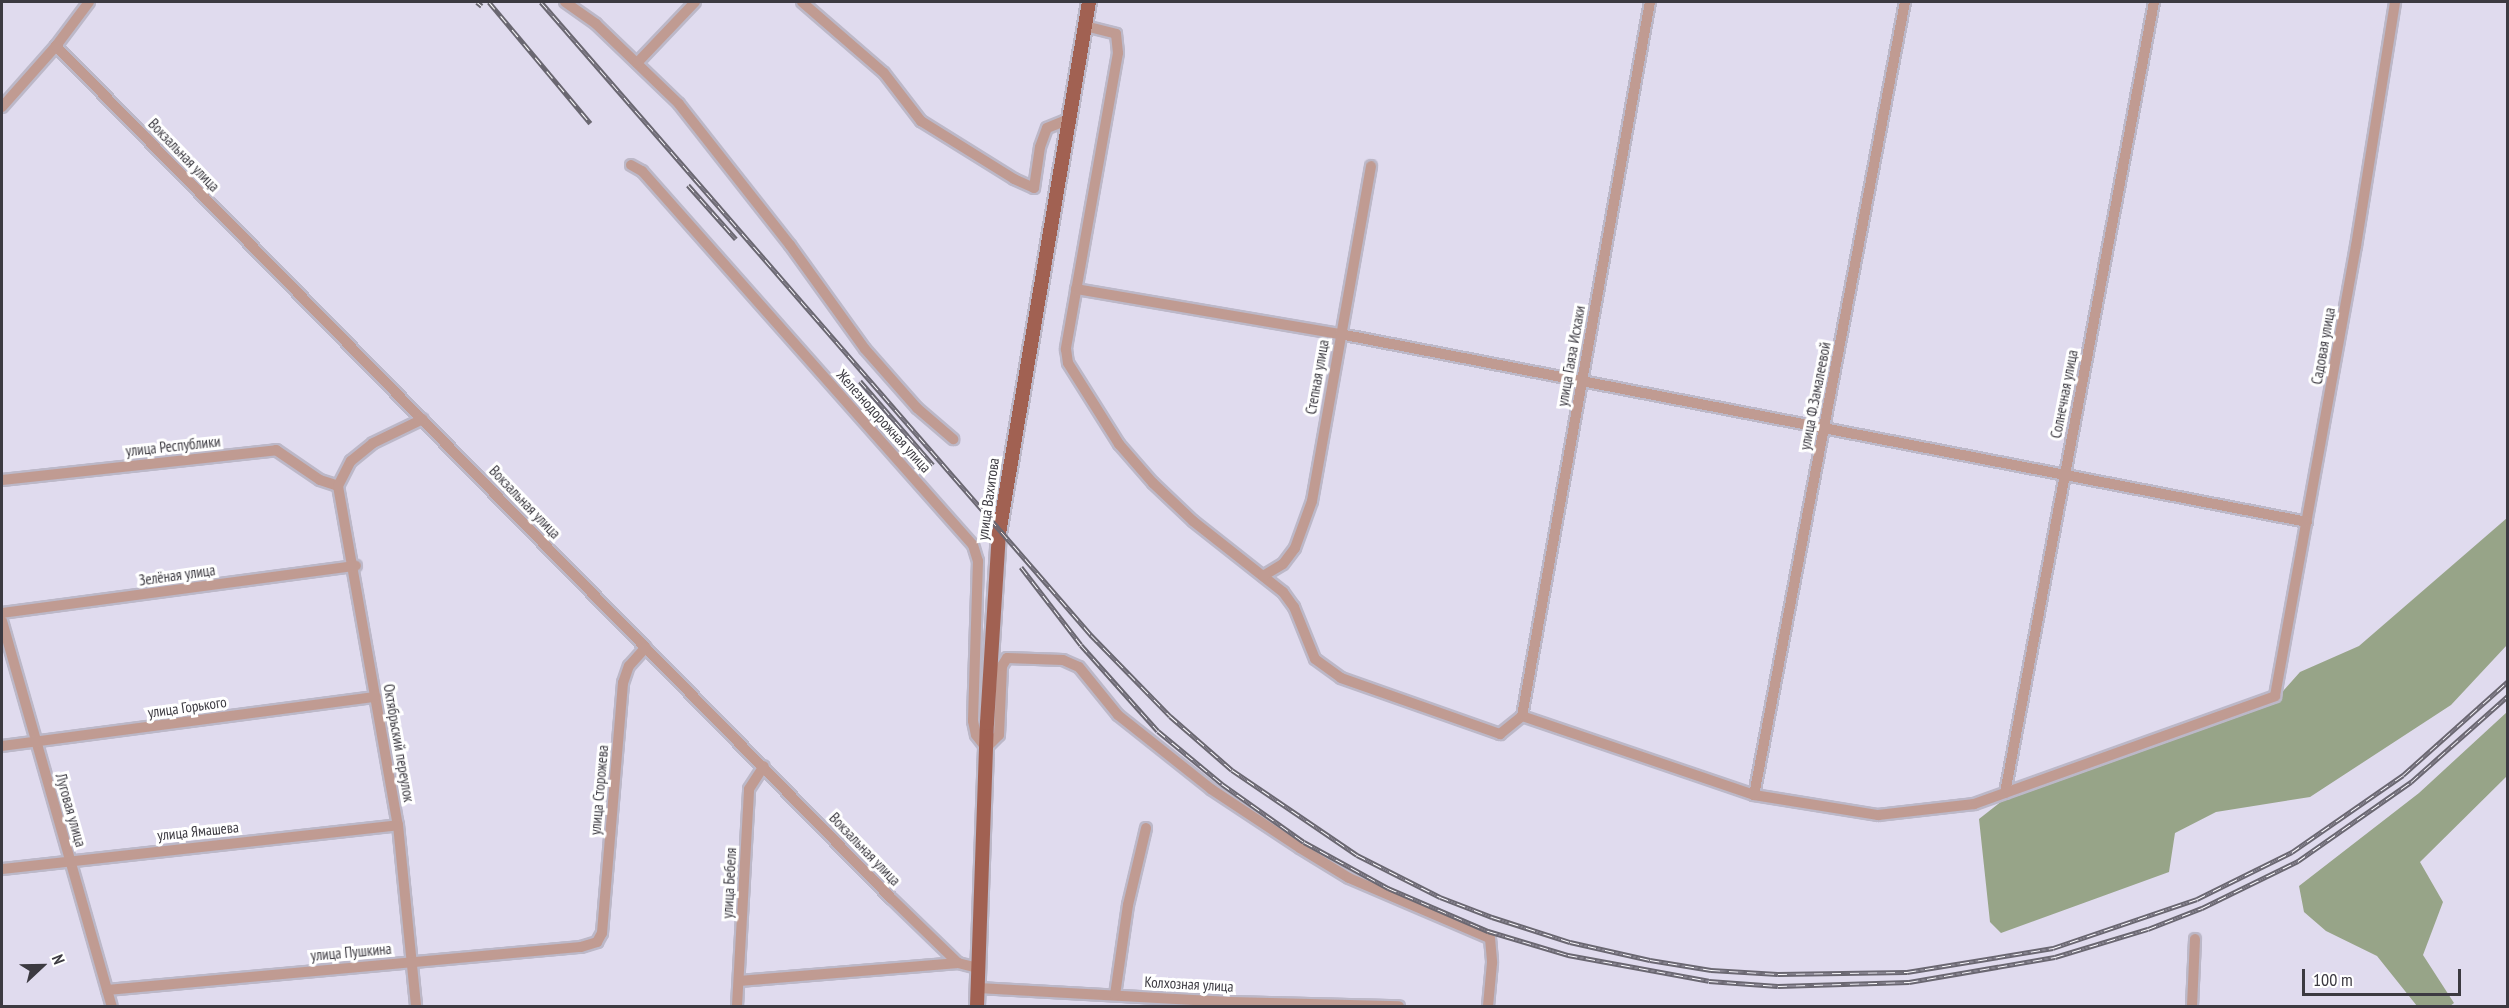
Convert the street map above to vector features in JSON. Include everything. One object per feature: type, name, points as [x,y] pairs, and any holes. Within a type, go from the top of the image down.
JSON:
[{"type":"main road","name":"улица Вахитова","points":[[977,1006],[986,748],[1001,513],[1089,2]]},
{"type":"street","points":[[2,107],[56,46],[88,2]]},
{"type":"street","points":[[565,2],[637,63],[679,104],[790,245],[865,349],[917,408],[953,439]]},
{"type":"street","points":[[637,63],[695,2]]},
{"type":"street","points":[[802,2],[884,72],[921,121],[1014,179],[1034,188],[1040,147],[1047,128],[1069,119]]},
{"type":"street","name":"улица Гаяза Исхаки","points":[[1522,716],[1650,2]]},
{"type":"street","name":"улица Ф.Замалеевой","points":[[1754,795],[1905,2]]},
{"type":"street","name":"Солнечная улица","points":[[2005,793],[2154,2]]},
{"type":"street","name":"Садовая улица","points":[[2005,793],[2275,696],[2307,522],[2395,2]]},
{"type":"street","points":[[1085,26],[1116,34],[1118,54],[1066,349],[1068,363],[1119,444],[1153,483],[1193,521],[1283,592],[1294,607],[1315,659],[1341,678],[1500,734],[1522,716],[1754,795],[1878,815],[1974,804],[2005,793]]},
{"type":"street","name":"Вокзальная улица","points":[[56,46],[958,963]]},
{"type":"street","name":"Железнодорожная улица","points":[[632,165],[642,171],[973,545],[978,561],[973,721],[976,735],[986,748]]},
{"type":"street","name":"Степная улица","points":[[1263,576],[1283,564],[1304,528],[1371,166]]},
{"type":"street","points":[[1076,289],[1340,334],[1581,383],[2307,522]]},
{"type":"street","points":[[338,486],[351,461],[373,443],[423,418]]},
{"type":"street","name":"улица Республики","points":[[2,480],[276,450],[320,480],[338,486]]},
{"type":"street","name":"Октябрьский переулок","points":[[338,486],[356,566],[398,825],[414,961],[416,1006]]},
{"type":"street","name":"Зелёная улица","points":[[2,613],[356,566]]},
{"type":"street","name":"Луговая улица","points":[[2,621],[112,1006]]},
{"type":"street","name":"улица Сторожева","points":[[597,942],[602,933],[623,683],[629,666],[645,646]]},
{"type":"street","points":[[986,748],[999,735],[1002,666],[1006,658],[1063,660],[1079,668],[1118,715],[1211,789],[1290,841],[1349,878],[1490,938],[1492,963],[1488,1006]]},
{"type":"street","name":"улица Горького","points":[[2,746],[376,697]]},
{"type":"street","name":"улица Бебеля","points":[[737,1006],[749,789],[764,766]]},
{"type":"street","name":"улица Ямашева","points":[[2,869],[70,859],[398,825]]},
{"type":"street","points":[[1115,995],[1128,905],[1146,828]]},
{"type":"street","points":[[2192,1006],[2195,939]]},
{"type":"street","name":"улица Пушкина","points":[[107,990],[581,947],[597,942]]},
{"type":"street","points":[[739,981],[958,963],[978,968]]},
{"type":"street","name":"Колхозная улица","points":[[978,988],[1230,1004],[1400,1006]]},
{"type":"green space","points":[[2507,518],[2507,645],[2451,705],[2310,797],[2216,812],[2175,833],[2169,872],[2001,933],[1990,922],[1979,819],[2007,797],[2275,700],[2300,672],[2359,646]]},
{"type":"green space","points":[[2507,712],[2507,776],[2420,862],[2443,902],[2423,955],[2454,1003],[2450,1006],[2417,1006],[2377,956],[2326,931],[2304,912],[2299,886],[2419,793]]},
{"type":"railway","points":[[477,2],[482,6]]},
{"type":"railway","points":[[489,2],[590,123]]},
{"type":"railway","points":[[541,2],[1091,635],[1170,716],[1232,770],[1357,855],[1440,897],[1492,917],[1570,942],[1650,960],[1711,970],[1778,974],[1907,972],[2053,948],[2197,899],[2292,852],[2403,775],[2508,681]]},
{"type":"railway","points":[[688,185],[736,239]]},
{"type":"railway","points":[[860,381],[933,465]]},
{"type":"railway","points":[[1021,567],[1081,645],[1158,731],[1222,784],[1304,842],[1388,888],[1488,931],[1568,955],[1709,981],[1778,986],[1909,982],[2055,957],[2148,929],[2202,908],[2298,861],[2411,782],[2508,696]]}]
